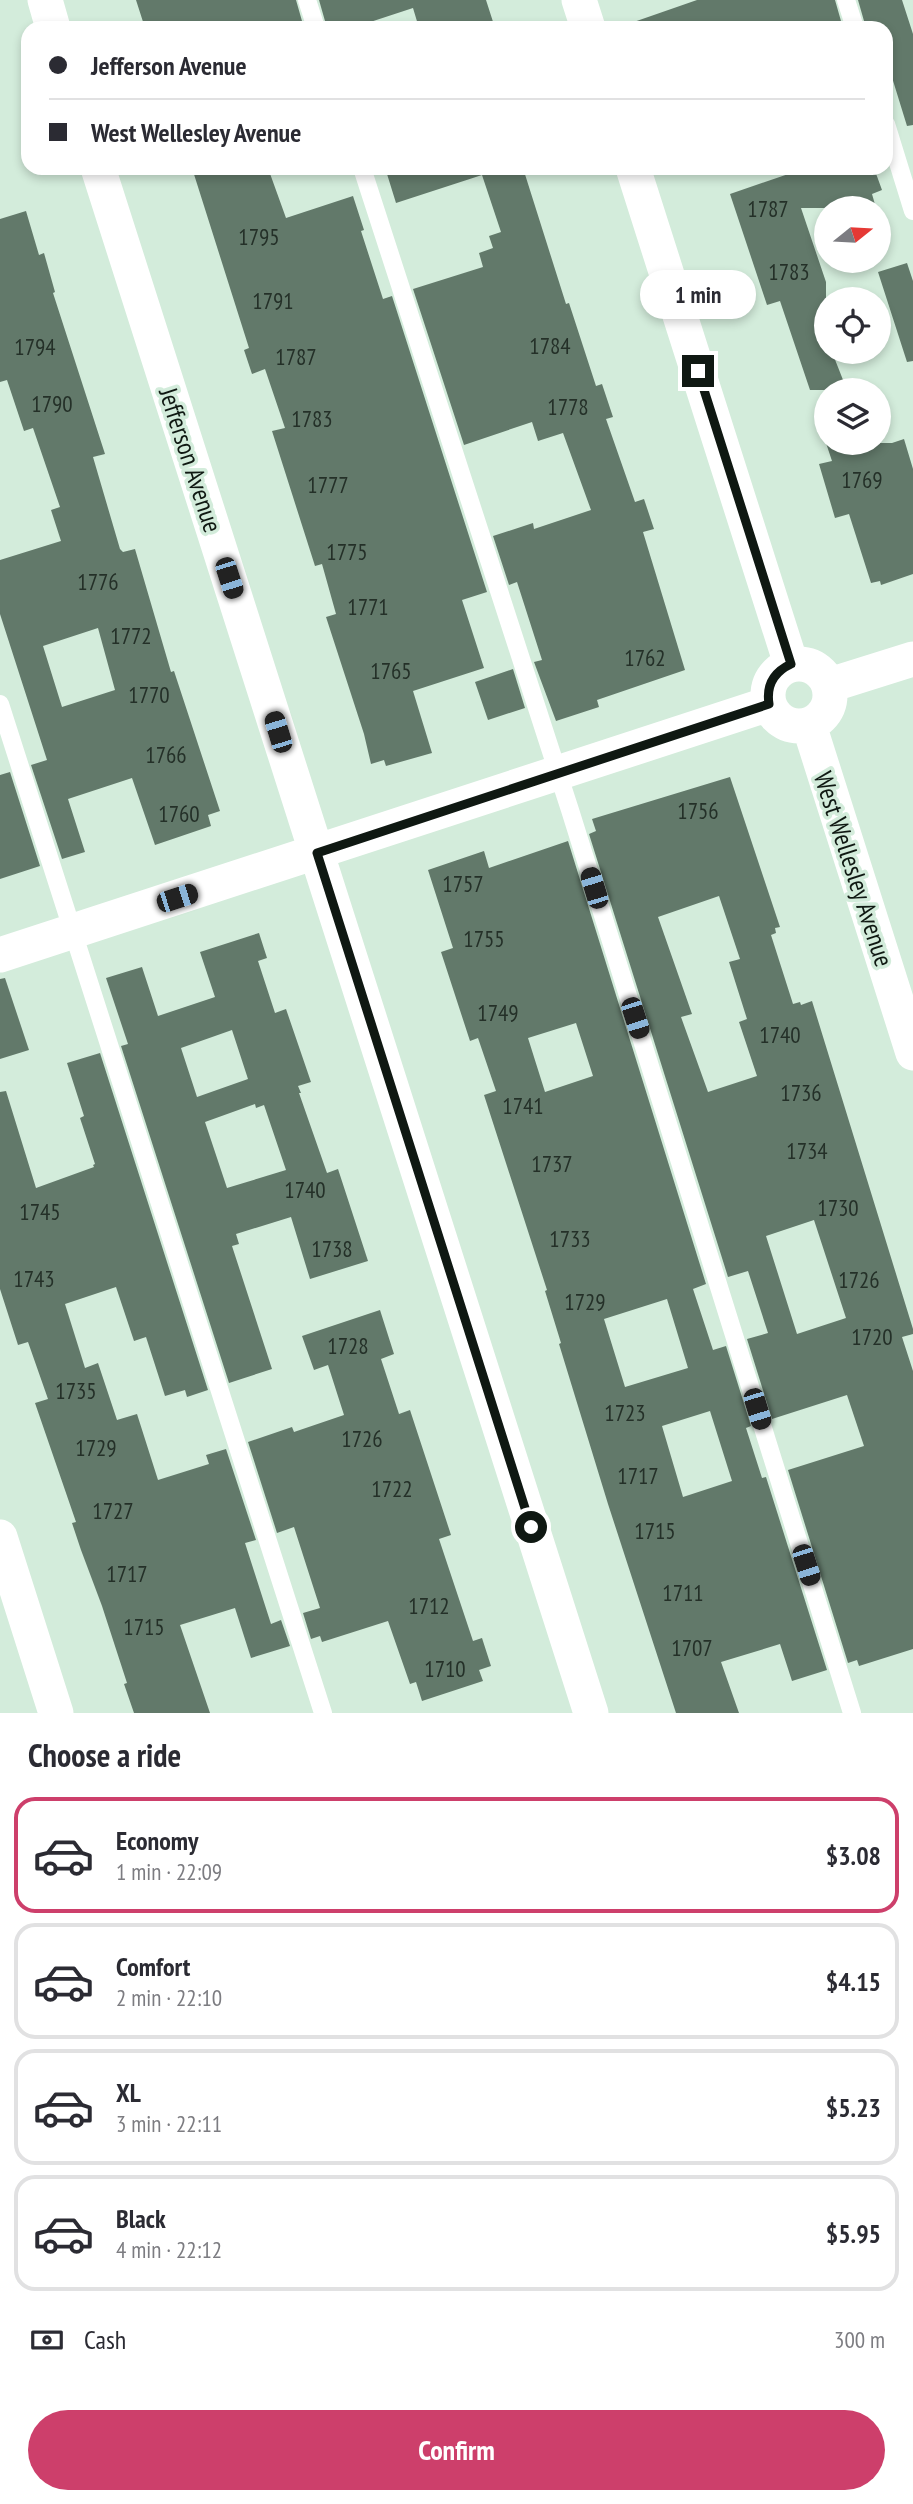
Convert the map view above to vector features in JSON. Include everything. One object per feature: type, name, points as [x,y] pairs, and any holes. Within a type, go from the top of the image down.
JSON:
[{"type":"street","points":[[44,0],[51,21]]},
{"type":"street","points":[[579,0],[586,21]]},
{"type":"street","name":"Jefferson Avenue","points":[[100,175],[591,1713]]},
{"type":"street","points":[[635,175],[791,664]]},
{"type":"street","points":[[830,685],[913,659]]},
{"type":"street","points":[[791,664],[808,664],[820,671],[830,685],[830,703],[819,720],[809,725],[788,724],[778,718],[769,704],[768,695],[773,676],[781,668],[791,664]]},
{"type":"street","points":[[0,955],[769,704]]},
{"type":"street","name":"West Wellesley Avenue","points":[[809,725],[913,1053]]},
{"type":"street","points":[[0,1537],[56,1713]]},
{"type":"lane","points":[[307,0],[314,21]]},
{"type":"lane","points":[[846,0],[853,21]]},
{"type":"lane","points":[[893,147],[913,211]]},
{"type":"lane","points":[[364,175],[558,774],[852,1713]]},
{"type":"lane","points":[[0,704],[323,1713]]},
{"type":"building","points":[[136,0],[296,0],[302,21],[143,21]]},
{"type":"building","points":[[319,0],[486,0],[493,21],[417,21],[413,8],[373,21],[325,21]]},
{"type":"building","points":[[697,0],[835,0],[841,21],[637,21]]},
{"type":"building","points":[[858,0],[902,0],[913,34],[913,125],[907,126],[893,81],[893,21],[864,21]]},
{"type":"building","points":[[194,175],[271,175],[286,218],[353,196],[364,230],[361,231],[383,299],[392,296],[487,592],[462,600],[484,668],[413,691],[432,753],[386,766],[384,760],[371,764],[326,617],[336,614],[322,564],[315,566],[272,431],[285,428],[265,369],[252,374],[244,350],[249,348]]},
{"type":"building","points":[[387,175],[482,175],[396,203]]},
{"type":"building","points":[[482,175],[525,175],[566,304],[569,303],[596,386],[602,384],[613,417],[606,419],[635,502],[644,499],[654,529],[643,532],[685,670],[597,700],[599,707],[556,721],[534,662],[542,660],[517,582],[509,585],[493,536],[533,523],[534,529],[591,510],[563,433],[538,441],[532,422],[464,445],[413,289],[483,267],[479,253],[493,248],[489,236],[501,232]]},
{"type":"building","points":[[786,175],[877,175],[882,190],[873,196],[814,196],[814,208],[801,208],[814,246],[814,273],[823,273],[826,282],[826,287],[814,287],[814,364],[837,364],[842,378],[814,378],[814,390],[810,390],[780,301],[767,305],[730,194]]},
{"type":"building","points":[[26,211],[39,255],[44,253],[55,292],[53,293],[105,454],[93,457],[120,549],[123,552],[135,549],[171,672],[174,671],[220,811],[208,815],[211,826],[155,845],[132,778],[68,799],[85,852],[62,859],[31,765],[47,760],[0,614],[0,560],[61,541],[51,510],[60,507],[33,428],[24,431],[7,380],[0,382],[0,219]],"holes":[[[98,628],[115,690],[62,707],[43,646]]]},
{"type":"building","points":[[907,263],[913,281],[913,361],[907,362],[891,312],[891,287],[883,287],[878,273],[891,273],[891,268]]},
{"type":"building","points":[[904,439],[913,469],[913,574],[881,585],[880,581],[871,583],[849,514],[835,518],[819,464],[832,461],[830,455],[891,455],[892,443]]},
{"type":"building","points":[[513,669],[525,708],[488,720],[475,682]]},
{"type":"building","points":[[10,772],[40,866],[0,879],[0,775]]},
{"type":"building","points":[[730,777],[780,927],[775,928],[776,933],[771,935],[793,1004],[800,1002],[801,1005],[812,1001],[913,1329],[913,1334],[902,1337],[913,1371],[913,1649],[859,1666],[857,1660],[848,1663],[788,1470],[864,1446],[847,1395],[772,1419],[747,1339],[768,1333],[748,1271],[728,1277],[589,834],[596,831],[592,819]],"holes":[[[719,896],[740,959],[729,962],[747,1019],[739,1022],[757,1076],[708,1092],[681,1017],[692,1014],[658,917]],[[814,1220],[846,1318],[797,1334],[766,1236]]]},
{"type":"building","points":[[568,841],[706,1284],[693,1289],[713,1350],[726,1346],[751,1426],[746,1428],[762,1478],[766,1477],[827,1670],[792,1681],[780,1644],[721,1662],[739,1713],[676,1713],[608,1504],[559,1344],[561,1343],[545,1291],[547,1290],[484,1095],[496,1091],[478,1038],[470,1041],[441,952],[453,948],[428,870],[484,851],[489,868]],"holes":[[[576,1023],[593,1076],[545,1092],[528,1038]],[[667,1299],[688,1368],[625,1387],[604,1319]],[[710,1411],[732,1481],[683,1497],[662,1426]]]},
{"type":"building","points":[[259,933],[267,958],[258,961],[275,1013],[286,1009],[311,1082],[298,1086],[299,1093],[327,1173],[338,1169],[368,1261],[310,1279],[291,1217],[236,1234],[239,1244],[232,1246],[272,1369],[229,1383],[121,1046],[128,1044],[106,978],[142,967],[158,1016],[215,997],[200,952]],"holes":[[[232,1030],[248,1079],[197,1097],[181,1048]],[[255,1104],[256,1108],[264,1105],[286,1170],[227,1188],[205,1122]]]},
{"type":"building","points":[[5,978],[29,1050],[0,1059],[0,979]]},
{"type":"building","points":[[100,1053],[208,1390],[187,1397],[185,1390],[165,1396],[146,1337],[134,1341],[116,1287],[65,1304],[85,1368],[98,1363],[117,1420],[137,1414],[158,1480],[209,1464],[206,1455],[226,1449],[256,1540],[245,1543],[271,1624],[281,1620],[290,1646],[251,1658],[235,1608],[180,1625],[210,1713],[134,1713],[102,1606],[72,1523],[76,1522],[35,1403],[48,1399],[28,1342],[18,1345],[0,1289],[0,1092],[6,1091],[36,1188],[94,1167],[80,1118],[84,1116],[67,1063]]},
{"type":"building","points":[[380,1310],[394,1354],[381,1359],[399,1414],[410,1410],[451,1535],[439,1539],[473,1641],[482,1638],[491,1666],[479,1670],[483,1681],[422,1701],[416,1682],[410,1684],[388,1621],[322,1642],[320,1636],[311,1639],[303,1613],[320,1608],[294,1527],[277,1533],[248,1442],[292,1427],[294,1432],[344,1415],[328,1365],[314,1370],[302,1336]]},
{"type":"route","points":[[531,1527],[317,853],[769,704],[768,695],[773,676],[781,668],[791,664],[698,371]]}]
